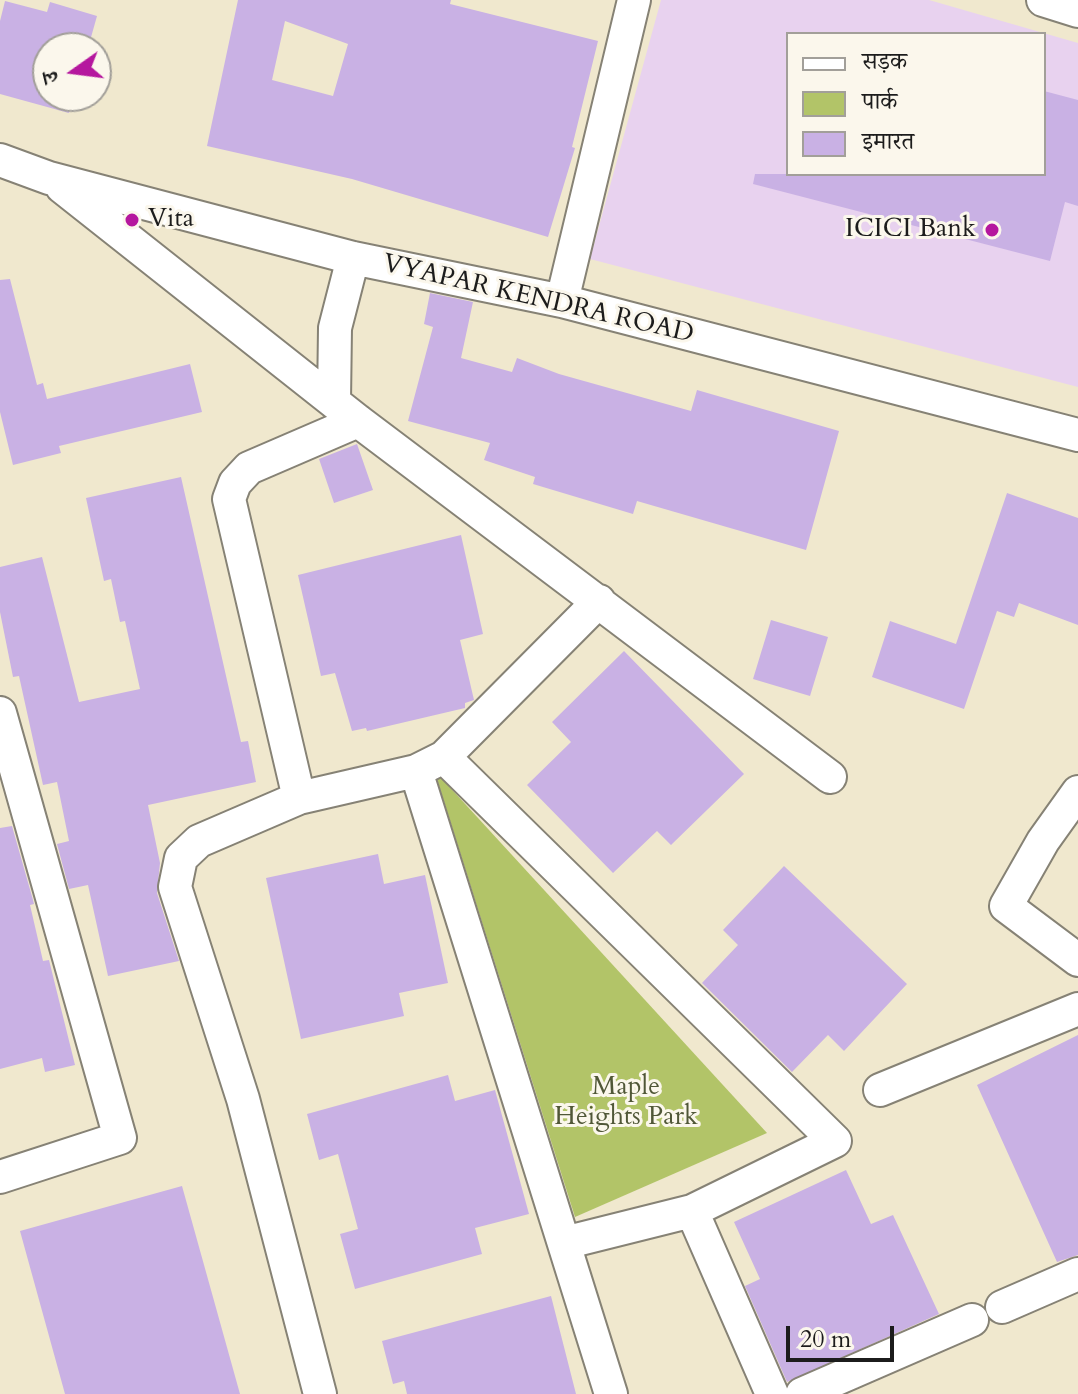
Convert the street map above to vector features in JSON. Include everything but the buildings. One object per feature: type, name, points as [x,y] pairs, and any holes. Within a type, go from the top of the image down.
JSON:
[{"type":"street","points":[[562,301],[634,0]]},
{"type":"street","points":[[1043,0],[1078,11]]},
{"type":"street","name":"VYAPAR KENDRA ROAD","points":[[0,160],[49,178],[353,258],[562,301],[1078,435]]},
{"type":"street","points":[[49,178],[346,411],[830,777]]},
{"type":"street","points":[[346,411],[335,328],[353,258]]},
{"type":"street","points":[[299,798],[229,499],[235,483],[249,468],[346,411]]},
{"type":"street","points":[[320,1394],[243,1099],[175,887],[181,858],[199,841],[299,798],[430,764],[599,601]]},
{"type":"street","points":[[0,713],[8,770],[120,1138],[0,1177]]},
{"type":"street","points":[[430,764],[835,1141],[692,1211],[564,1243]]},
{"type":"street","points":[[430,764],[564,1243],[611,1394]]},
{"type":"street","points":[[1078,792],[1043,841],[1006,906],[1078,960]]},
{"type":"street","points":[[880,1090],[1078,1009]]},
{"type":"street","points":[[692,1211],[772,1394]]},
{"type":"street","points":[[1002,1307],[1078,1274]]},
{"type":"street","points":[[802,1394],[972,1320]]},
{"type":"shaded area","points":[[661,0],[929,0],[1040,32],[786,32],[786,176],[1046,176],[1046,34],[1078,43],[1078,387],[590,259]]},
{"type":"green space","name":"Maple Heights Park","points":[[434,770],[767,1133],[575,1217]]},
{"type":"place","name":"Vita","points":[[132,220]]},
{"type":"place","name":"ICICI Bank","points":[[992,230]]}]
